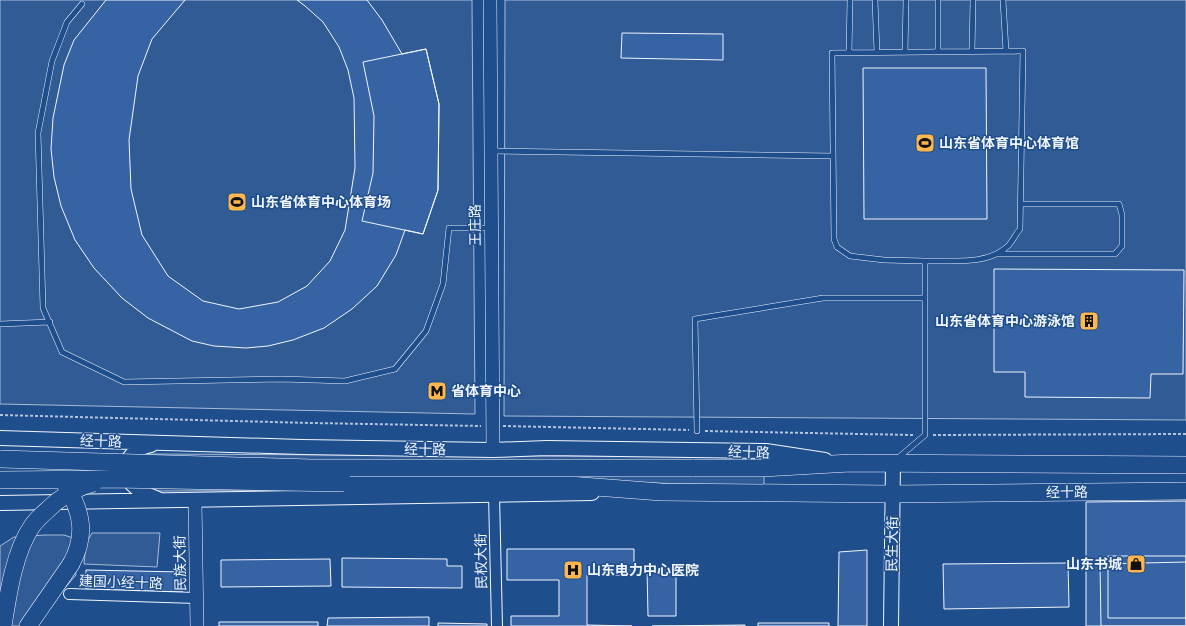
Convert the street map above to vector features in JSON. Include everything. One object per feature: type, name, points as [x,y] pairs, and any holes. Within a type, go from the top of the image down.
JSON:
[{"type":"highway","name":"经十路","points":[[0,460],[312,468],[763,468],[850,463],[1186,465]]},
{"type":"highway","points":[[19,460],[36,462],[52,470],[63,480],[77,505],[80,518],[80,542],[77,552],[28,626]]},
{"type":"highway","name":"经十路","points":[[0,480],[112,479],[344,484],[569,485],[661,492],[892,494],[1186,491]]},
{"type":"highway","points":[[3,626],[15,568],[32,526],[45,512],[64,496],[87,485],[112,479]]},
{"type":"main road","name":"经十路","points":[[0,438],[493,450],[547,448],[766,451],[850,463]]},
{"type":"main road","points":[[163,443],[146,446],[134,452],[125,466],[126,476],[135,487],[148,495],[163,501]]},
{"type":"main road","name":"民生大街","points":[[891,626],[893,463]]},
{"type":"main road","name":"经十路","points":[[0,503],[661,492]]},
{"type":"street","name":"王庄路","points":[[490,0],[493,450]]},
{"type":"street","name":"民权大街","points":[[494,495],[497,626]]},
{"type":"street","name":"民族大街","points":[[196,500],[197,626]]},
{"type":"street","name":"建国小经十路","points":[[69,594],[197,598]]},
{"type":"lane","points":[[849,53],[850,0]]},
{"type":"lane","points":[[876,0],[877,52]]},
{"type":"lane","points":[[905,52],[906,0]]},
{"type":"lane","points":[[938,0],[938,52]]},
{"type":"lane","points":[[972,51],[973,0]]},
{"type":"lane","points":[[1003,0],[1006,51]]},
{"type":"lane","points":[[82,4],[67,22],[52,61],[38,133],[43,308],[62,352],[124,382],[281,379],[345,381],[395,369],[426,331],[443,284],[449,228],[491,228]]},
{"type":"lane","points":[[996,254],[1009,244],[1020,229],[1020,204],[1023,50],[832,53],[834,239],[837,247],[850,256],[884,260],[925,261],[976,260],[996,254],[1115,254],[1122,246],[1122,215],[1119,204],[1020,204]]},
{"type":"lane","points":[[491,151],[833,156]]},
{"type":"lane","points":[[893,463],[925,435],[925,261]]},
{"type":"lane","points":[[697,431],[695,319],[823,298],[925,298]]},
{"type":"lane","points":[[0,324],[50,322]]},
{"type":"path","points":[[0,415],[312,423],[925,435],[1186,434]]},
{"type":"shaded area","name":"山东省体育中心体育场","points":[[0,0],[472,0],[475,414],[0,404]]},
{"type":"shaded area","points":[[505,0],[1186,0],[1186,420],[504,416]]},
{"type":"shaded area","points":[[149,454],[764,457],[764,486],[538,480],[538,490],[149,491],[136,467]]},
{"type":"shaded area","points":[[92,533],[160,533],[157,567],[84,564],[86,544]]},
{"type":"shaded area","points":[[64,535],[73,538],[76,575],[33,626],[0,626],[0,546],[14,537]]},
{"type":"building","points":[[106,0],[185,0],[152,39],[138,76],[129,140],[131,189],[142,235],[168,276],[203,301],[239,309],[278,302],[307,286],[330,261],[345,230],[355,168],[354,98],[348,70],[339,47],[323,22],[297,0],[367,0],[382,20],[402,54],[426,49],[439,104],[438,190],[423,234],[405,230],[396,255],[377,286],[352,309],[324,328],[293,340],[268,346],[246,348],[214,346],[192,341],[148,318],[122,298],[94,268],[75,240],[61,206],[54,177],[51,149],[53,118],[64,65],[74,40]]},
{"type":"building","points":[[622,33],[723,34],[723,60],[621,58]]},
{"type":"building","points":[[426,49],[439,104],[438,190],[423,234],[362,221],[373,173],[374,116],[363,62]]},
{"type":"building","name":"山东省体育中心体育馆","points":[[863,68],[986,68],[987,219],[864,219]]},
{"type":"building","name":"山东省体育中心游泳馆","points":[[994,269],[1184,270],[1183,374],[1151,374],[1150,398],[1025,397],[1025,372],[994,372]]},
{"type":"building","name":"山东书城","points":[[1186,501],[1186,626],[1086,626],[1086,502]]},
{"type":"building","points":[[507,549],[634,549],[634,575],[587,575],[587,625],[632,626],[511,626],[511,616],[559,616],[559,580],[507,580]]},
{"type":"building","points":[[867,550],[867,626],[838,626],[839,552]]},
{"type":"building","points":[[1108,556],[1186,556],[1186,618],[1108,618]]},
{"type":"building","points":[[342,558],[447,559],[447,566],[462,566],[462,588],[342,587]]},
{"type":"building","points":[[330,559],[331,586],[221,587],[221,560]]},
{"type":"building","points":[[1186,562],[1186,626],[1101,626],[1100,564]]},
{"type":"building","points":[[1068,563],[1069,607],[944,609],[943,564]]},
{"type":"building","points":[[647,568],[676,568],[676,616],[648,616]]},
{"type":"building","points":[[86,570],[183,572],[182,592],[86,589]]},
{"type":"building","points":[[429,617],[429,626],[327,626],[328,618]]},
{"type":"building","points":[[219,622],[318,622],[318,626],[219,626]]},
{"type":"building","points":[[438,623],[487,624],[487,626],[438,626]]},
{"type":"building","points":[[758,623],[829,623],[829,626],[758,626]]},
{"type":"building","points":[[745,625],[745,626],[652,626]]},
{"type":"place","name":"山东省体育中心体育馆","points":[[925,143]]},
{"type":"place","name":"山东省体育中心体育场","points":[[237,202]]},
{"type":"place","name":"山东省体育中心游泳馆","points":[[1089,321]]},
{"type":"place","name":"省体育中心","points":[[437,391]]},
{"type":"place","name":"山东书城","points":[[1136,564]]},
{"type":"place","name":"山东电力中心医院","points":[[573,570]]}]
